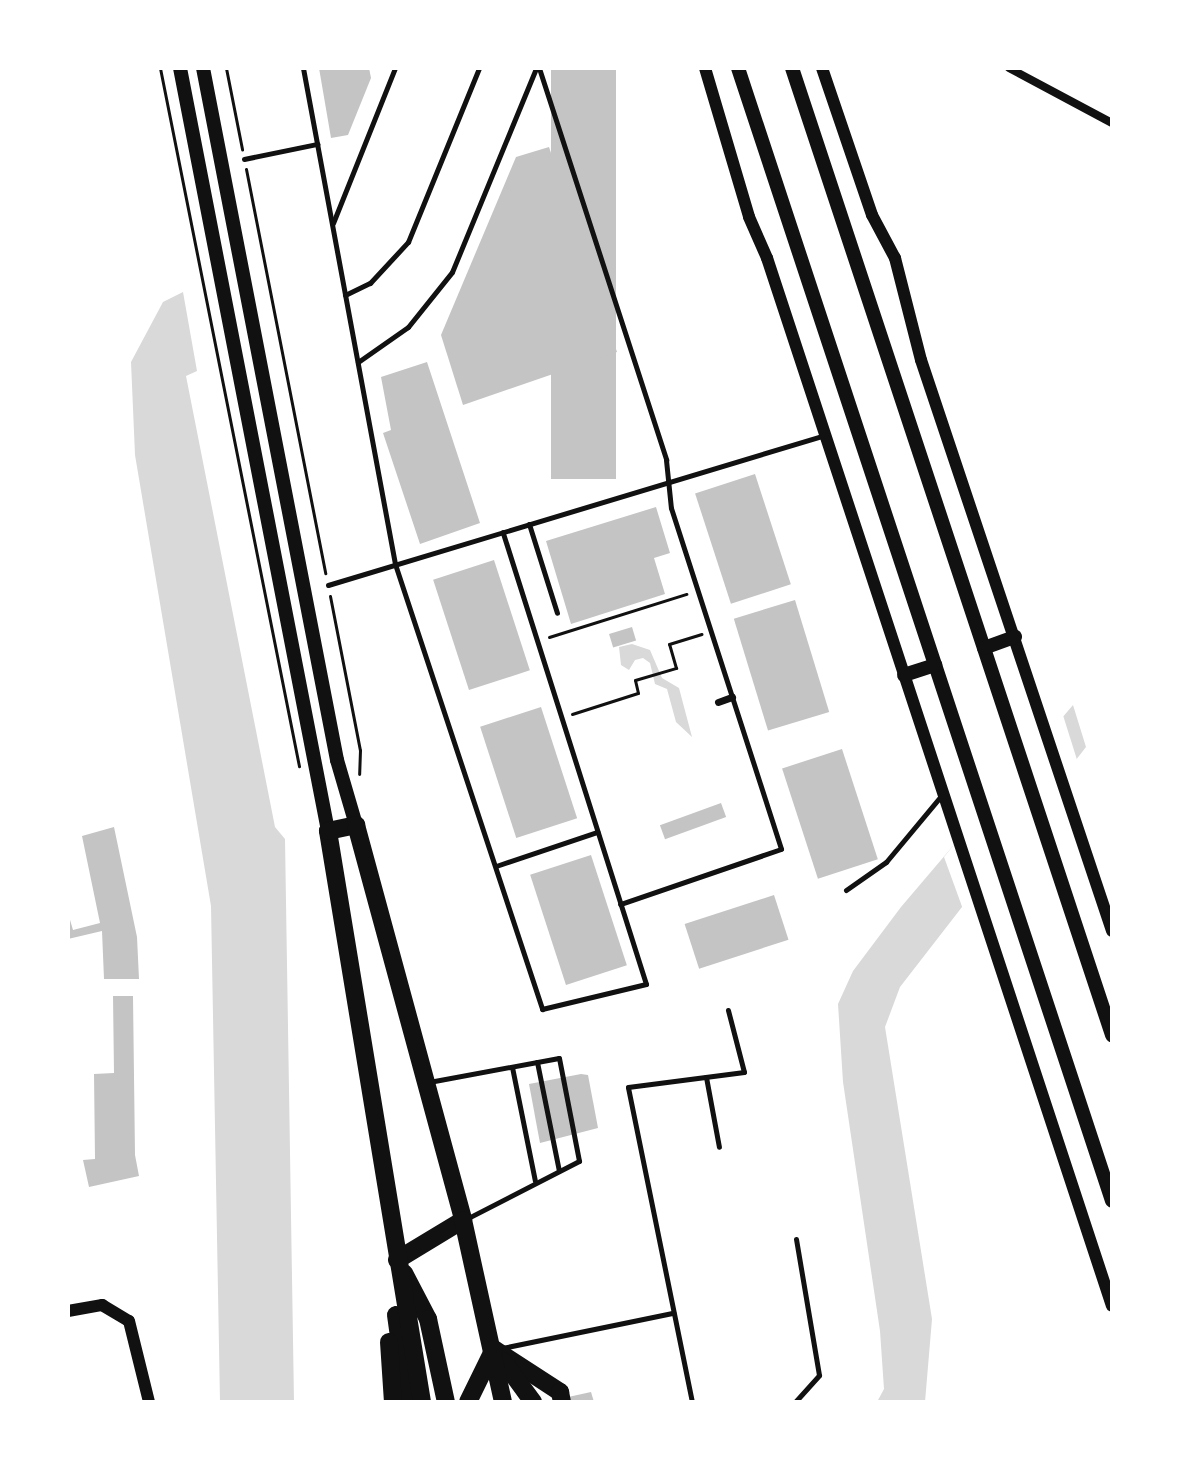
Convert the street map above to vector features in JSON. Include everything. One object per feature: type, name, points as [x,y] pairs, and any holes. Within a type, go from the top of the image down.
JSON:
[{"type":"highway","points":[[422,1402],[328,831],[356,825],[463,1220],[494,1349],[503,1402]]},
{"type":"highway","points":[[397,1260],[463,1220]]},
{"type":"highway","points":[[393,1402],[388,1353],[397,1260]]},
{"type":"highway","points":[[397,1260],[396,1335],[408,1402]]},
{"type":"highway","points":[[397,1260],[418,1323],[434,1402]]},
{"type":"highway","points":[[397,1260],[428,1319],[446,1402]]},
{"type":"highway","points":[[468,1402],[494,1349]]},
{"type":"highway","points":[[479,1402],[494,1349]]},
{"type":"highway","points":[[490,1402],[494,1349]]},
{"type":"highway","points":[[494,1349],[518,1402]]},
{"type":"highway","points":[[494,1349],[533,1402]]},
{"type":"highway","points":[[494,1349],[548,1402]]},
{"type":"highway","points":[[494,1349],[560,1392],[562,1402]]},
{"type":"main road","points":[[180,68],[328,831]]},
{"type":"main road","points":[[203,68],[337,760],[356,825]]},
{"type":"main road","points":[[738,68],[1112,1201]]},
{"type":"main road","points":[[792,68],[1112,1035]]},
{"type":"main road","points":[[984,648],[1015,637]]},
{"type":"main road","points":[[904,675],[935,665]]},
{"type":"street","points":[[705,68],[749,217],[826,435],[1112,1306]]},
{"type":"street","points":[[822,68],[872,215],[895,258],[921,360],[1112,931]]},
{"type":"street","points":[[1009,68],[1112,123]]},
{"type":"street","points":[[1030,68],[1033,81]]},
{"type":"street","points":[[718,702],[732,697]]},
{"type":"street","points":[[68,1311],[102,1305],[129,1321],[149,1402]]},
{"type":"lane","points":[[303,68],[395,564],[542,1009],[646,984],[503,532]]},
{"type":"lane","points":[[332,226],[395,68]]},
{"type":"lane","points":[[345,295],[370,283],[408,242],[479,68]]},
{"type":"lane","points":[[358,362],[408,327],[452,272],[537,68]]},
{"type":"lane","points":[[537,68],[666,460],[671,508],[781,849],[620,904]]},
{"type":"lane","points":[[244,159],[317,144]]},
{"type":"lane","points":[[328,585],[826,435]]},
{"type":"lane","points":[[529,524],[557,613]]},
{"type":"lane","points":[[846,890],[886,862],[943,793]]},
{"type":"lane","points":[[496,866],[597,832]]},
{"type":"lane","points":[[692,1402],[628,1087],[744,1072],[728,1010]]},
{"type":"lane","points":[[425,1082],[559,1058],[579,1161],[463,1220]]},
{"type":"lane","points":[[537,1062],[559,1171]]},
{"type":"lane","points":[[512,1067],[535,1181]]},
{"type":"lane","points":[[706,1077],[719,1147]]},
{"type":"lane","points":[[795,1402],[819,1375],[796,1239]]},
{"type":"lane","points":[[494,1349],[673,1313]]},
{"type":"path","points":[[160,68],[303,776]]},
{"type":"path","points":[[226,68],[360,750],[358,780]]},
{"type":"path","points":[[537,641],[698,590]]},
{"type":"path","points":[[561,717],[638,693],[635,680],[676,668],[669,644],[711,631]]},
{"type":"shaded area","points":[[183,292],[197,371],[186,376],[275,827],[285,839],[294,1402],[220,1402],[211,906],[135,455],[131,362],[163,302]]},
{"type":"shaded area","points":[[632,644],[650,650],[662,678],[679,688],[692,737],[676,722],[667,689],[655,684],[650,663],[643,658],[635,660],[629,670],[621,665],[619,647]]},
{"type":"shaded area","points":[[1073,705],[1086,747],[900,987],[885,1027],[932,1319],[925,1402],[877,1402],[884,1389],[880,1331],[843,1082],[838,1004],[853,971],[901,907]]},
{"type":"pier","points":[[1062,712],[1078,763],[964,912],[944,857]]},
{"type":"building","points":[[319,68],[369,68],[371,78],[348,135],[331,138]]},
{"type":"building","points":[[551,68],[616,68],[616,479],[551,479]]},
{"type":"building","points":[[549,147],[617,352],[463,405],[441,335],[516,157]]},
{"type":"building","points":[[427,362],[480,523],[420,544],[383,433],[391,430],[381,377]]},
{"type":"building","points":[[755,474],[791,584],[731,604],[695,493]]},
{"type":"building","points":[[656,507],[670,553],[654,558],[665,594],[571,624],[546,541]]},
{"type":"building","points":[[494,560],[530,670],[469,690],[433,580]]},
{"type":"building","points":[[795,600],[829,712],[768,731],[734,619]]},
{"type":"building","points":[[632,627],[636,640],[613,647],[609,634]]},
{"type":"building","points":[[541,707],[577,818],[516,838],[480,727]]},
{"type":"building","points":[[842,749],[878,859],[818,879],[782,768]]},
{"type":"building","points":[[721,803],[726,817],[665,839],[660,825]]},
{"type":"building","points":[[114,827],[137,937],[139,979],[104,979],[102,931],[68,939],[68,913],[73,930],[100,923],[82,836]]},
{"type":"building","points":[[591,855],[627,965],[566,985],[530,875]]},
{"type":"building","points":[[774,895],[789,940],[699,969],[685,924]]},
{"type":"building","points":[[113,996],[133,996],[135,1155],[139,1176],[89,1187],[83,1160],[95,1159],[94,1074],[114,1073]]},
{"type":"building","points":[[588,1075],[598,1128],[540,1143],[529,1084]]},
{"type":"building","points":[[591,1392],[594,1402],[550,1402],[550,1401]]}]
